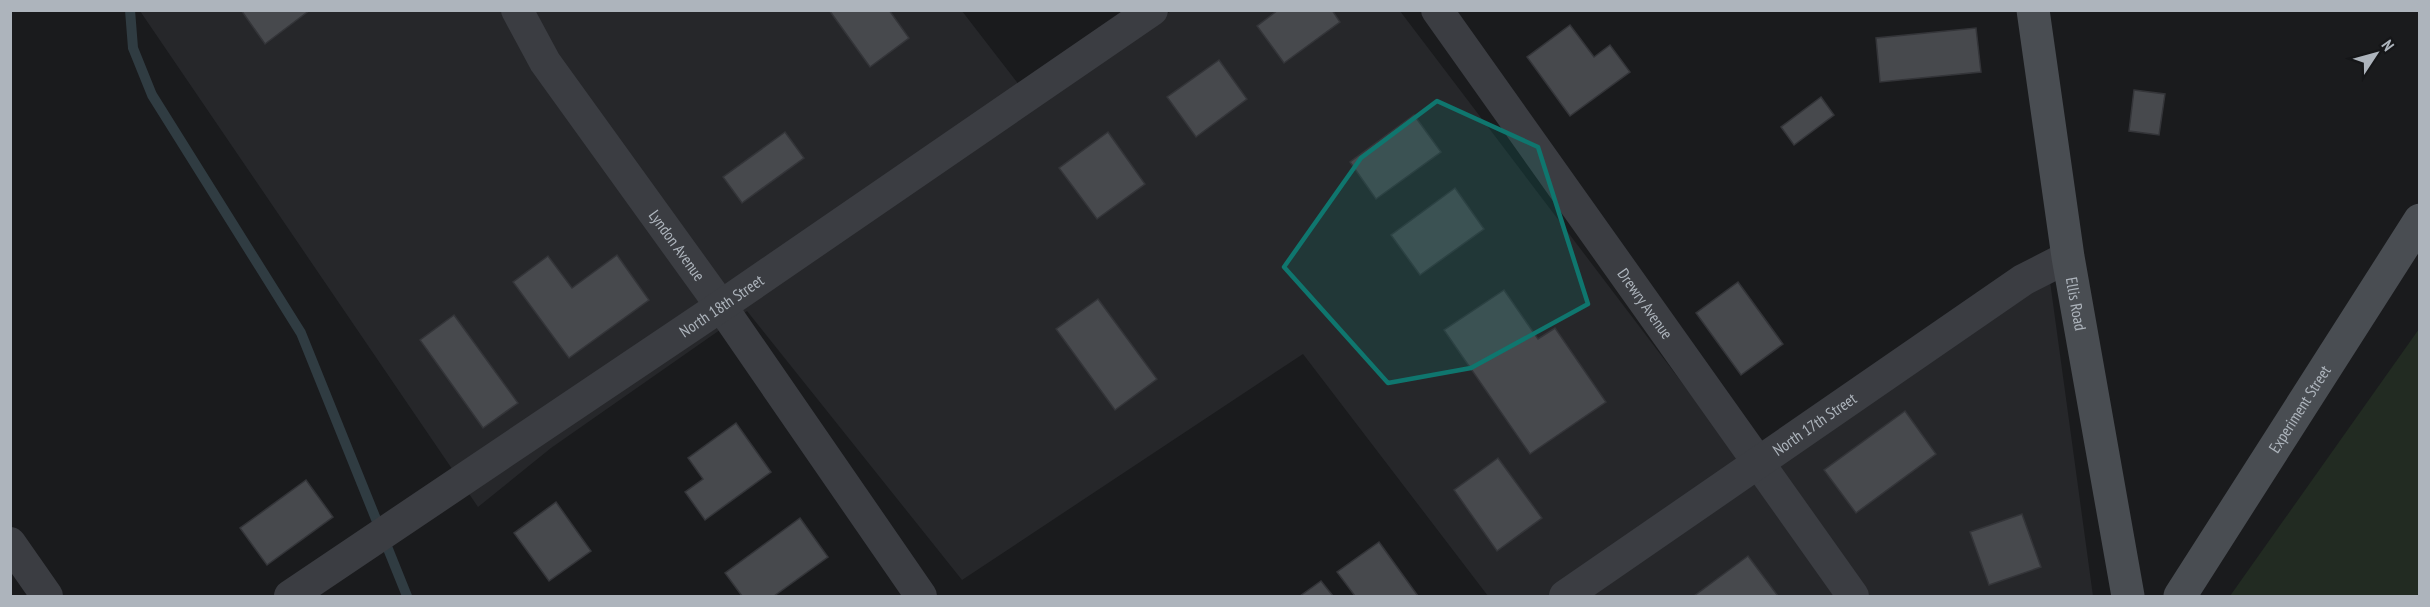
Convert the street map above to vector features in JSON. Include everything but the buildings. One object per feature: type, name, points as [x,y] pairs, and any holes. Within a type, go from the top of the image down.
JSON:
[{"type":"street","name":"Lyndon Avenue","points":[[517,10],[545,62],[721,306],[921,597]]},
{"type":"street","name":"North 18th Street","points":[[290,597],[721,306],[1152,10]]},
{"type":"street","name":"Drewry Avenue","points":[[1437,10],[1853,597]]},
{"type":"street","name":"Ellis Road","points":[[2033,10],[2068,257],[2128,597]]},
{"type":"street","name":"Experiment Street","points":[[2180,597],[2420,220]]},
{"type":"street","name":"North 17th Street","points":[[1565,597],[2024,280],[2068,257]]},
{"type":"street","points":[[10,543],[47,597]]},
{"type":"highlighted area","points":[[1437,101],[1538,147],[1588,304],[1471,368],[1388,383],[1284,267],[1361,158]]},
{"type":"shaded area","points":[[140,11],[962,11],[1033,103],[1171,11],[1400,11],[1749,471],[2046,252],[2093,596],[1488,596],[1303,354],[962,580],[747,311],[551,448],[478,507]]},
{"type":"shaded area","points":[[2419,329],[2419,596],[2230,596]]},
{"type":"waterway","points":[[130,10],[133,48],[152,95],[301,333],[407,596]]}]
